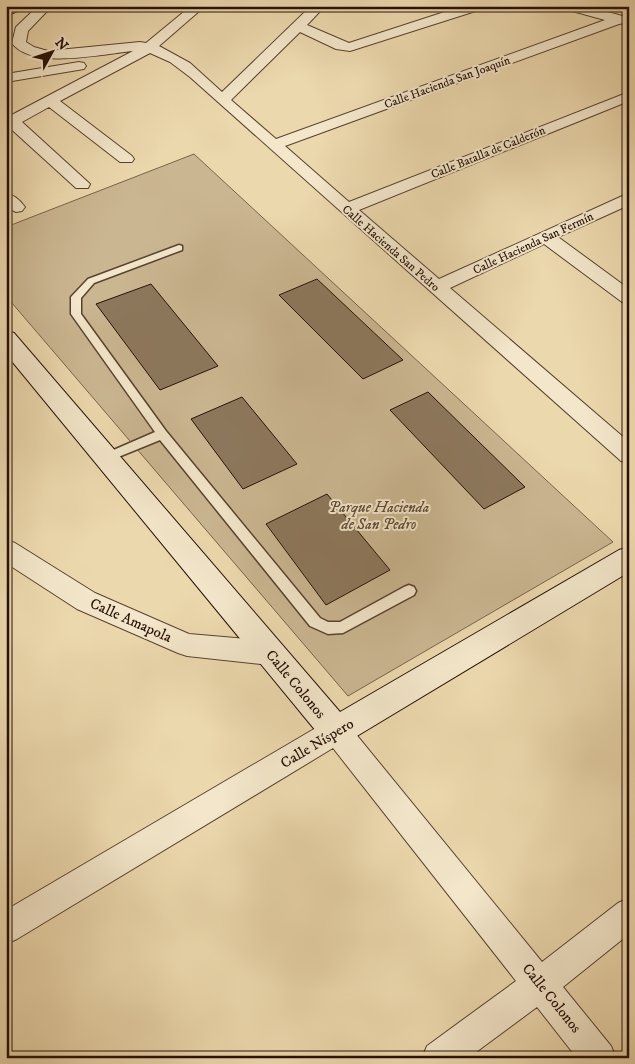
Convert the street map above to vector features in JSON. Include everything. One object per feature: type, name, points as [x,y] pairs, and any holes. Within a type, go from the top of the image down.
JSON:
[{"type":"highway","points":[[6,11],[17,6]]},
{"type":"street","points":[[46,6],[21,30],[19,43],[28,50],[48,55],[74,54],[130,46],[149,48]]},
{"type":"street","points":[[82,184],[9,122],[149,48],[199,6]]},
{"type":"street","points":[[222,100],[319,6]]},
{"type":"street","points":[[297,26],[342,46],[350,47],[477,6]]},
{"type":"street","points":[[570,6],[624,21]]},
{"type":"street","name":"Calle Hacienda San Joaquín","points":[[274,145],[624,21]]},
{"type":"street","name":"Calle Hacienda San Pedro","points":[[149,48],[185,65],[222,100],[629,455]]},
{"type":"street","points":[[6,78],[130,58]]},
{"type":"street","name":"Calle Batalla de Calderón","points":[[347,209],[629,96]]},
{"type":"street","points":[[50,100],[126,158]]},
{"type":"street","name":"Calle Hacienda San Fermín","points":[[436,287],[629,198]]},
{"type":"street","points":[[546,236],[629,298]]},
{"type":"street","name":"Calle Colonos","points":[[6,338],[336,732],[599,1058]]},
{"type":"street","name":"Calle Níspero","points":[[6,928],[629,558]]},
{"type":"street","name":"Calle Amapola","points":[[12,560],[86,600],[187,645],[270,652]]},
{"type":"street","points":[[438,1058],[540,984],[629,914]]},
{"type":"lane","points":[[179,248],[92,281],[76,297],[76,314],[162,434],[315,622],[323,628],[333,630],[343,627],[409,591]]},
{"type":"lane","points":[[106,458],[162,434]]},
{"type":"green space","name":"Parque Hacienda de San Pedro","points":[[194,154],[613,542],[348,696],[6,296],[6,227]]},
{"type":"building","points":[[317,279],[403,360],[363,379],[279,295]]},
{"type":"building","points":[[151,284],[218,366],[160,390],[96,304]]},
{"type":"building","points":[[428,392],[525,487],[484,509],[390,410]]},
{"type":"building","points":[[242,397],[297,464],[243,489],[191,419]]},
{"type":"building","points":[[327,494],[390,570],[326,605],[266,524]]}]
